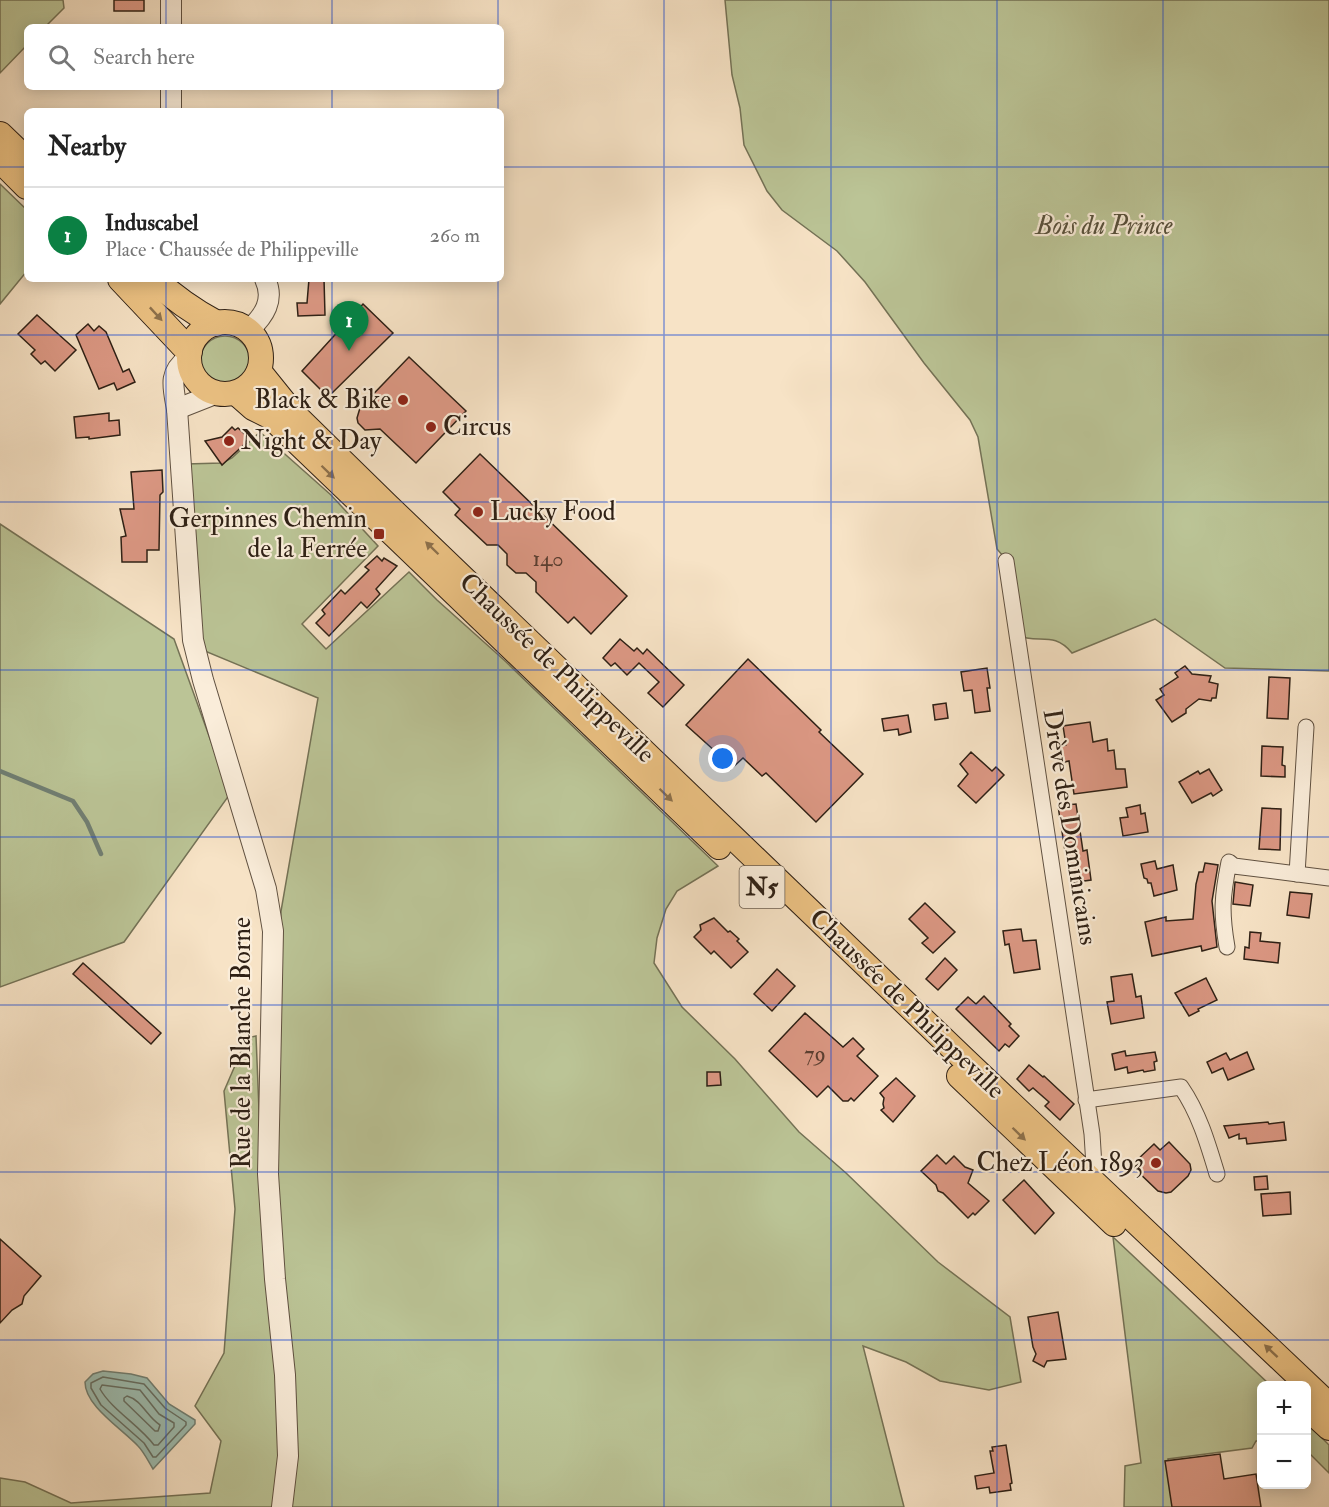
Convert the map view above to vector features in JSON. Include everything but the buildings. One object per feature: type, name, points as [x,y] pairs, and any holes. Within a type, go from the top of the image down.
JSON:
[{"type":"highway","points":[[0,135],[24,157]]},
{"type":"highway","points":[[0,159],[24,183]]},
{"type":"highway","name":"N5","points":[[124,282],[188,355]]},
{"type":"highway","points":[[156,282],[174,298],[215,323]]},
{"type":"main road","points":[[188,355],[198,333],[215,323],[227,321],[249,330],[260,349],[259,371],[246,388],[225,393]]},
{"type":"main road","name":"N5","points":[[188,355],[189,367],[196,382],[202,387],[225,393]]},
{"type":"main road","name":"Chaussée de Philippeville","points":[[259,371],[291,412],[387,505],[966,1061],[1329,1405]]},
{"type":"main road","name":"Chaussée de Philippeville","points":[[225,393],[271,417],[1279,1381]]},
{"type":"main road","points":[[1311,1412],[1329,1428]]},
{"type":"street","points":[[171,0],[171,24]]},
{"type":"street","points":[[171,90],[171,108]]},
{"type":"street","points":[[249,330],[265,312],[269,300],[266,282]]},
{"type":"street","name":"Rue de la Blanche Borne","points":[[188,355],[177,366],[172,382],[177,409],[193,640],[266,889],[273,931],[268,1174],[275,1279],[285,1375],[288,1456],[282,1507]]},
{"type":"street","points":[[177,409],[225,393]]},
{"type":"street","name":"Drève des Dominicains","points":[[1006,561],[1086,1100],[1094,1166],[1091,1179]]},
{"type":"street","points":[[1297,874],[1306,727]]},
{"type":"street","points":[[1227,947],[1222,921],[1222,895],[1229,862],[1234,866],[1329,878]]},
{"type":"street","points":[[1086,1100],[1181,1087],[1191,1101],[1206,1137],[1217,1174]]},
{"type":"green space","points":[[0,0],[63,0],[64,8],[48,24],[24,24],[24,48],[0,73]]},
{"type":"green space","name":"Bois du Prince","points":[[725,0],[1329,0],[1329,671],[1225,668],[1155,619],[1072,653],[1065,646],[1052,640],[1025,638],[1017,635],[1014,569],[997,549],[978,437],[970,420],[924,363],[865,282],[837,251],[782,210],[767,191],[744,145],[740,108],[732,75]]},
{"type":"green space","points":[[0,184],[24,207],[24,275],[0,304]]},
{"type":"green space","points":[[220,336],[230,336],[243,343],[250,356],[250,366],[243,379],[230,386],[220,386],[211,382],[204,375],[200,366],[200,356],[204,347],[211,340]]},
{"type":"green space","points":[[260,432],[331,495],[378,546],[302,624],[326,649],[409,572],[718,866],[677,891],[666,909],[657,938],[654,963],[682,1007],[735,1059],[799,1132],[846,1173],[938,1262],[1010,1317],[1021,1382],[989,1390],[940,1381],[906,1362],[863,1346],[904,1507],[286,1507],[273,1095],[281,911],[318,698],[200,649],[186,464],[222,463],[232,458]]},
{"type":"green space","points":[[0,524],[174,639],[230,794],[124,942],[0,987]]},
{"type":"green space","points":[[256,1036],[263,1209],[284,1456],[275,1507],[0,1507],[0,1478],[25,1482],[71,1503],[210,1493],[221,1441],[195,1406],[224,1353],[235,1209],[224,1091],[247,1038]]},
{"type":"green space","points":[[1113,1237],[1266,1381],[1257,1381],[1257,1441],[1252,1448],[1168,1459],[1175,1507],[1124,1507],[1125,1466],[1141,1463]]},
{"type":"green space","points":[[1311,1427],[1329,1445],[1329,1473],[1311,1455]]},
{"type":"water","points":[[103,1371],[147,1378],[169,1404],[195,1420],[195,1424],[153,1469],[140,1448],[91,1400],[85,1382],[93,1374]]},
{"type":"waterway","points":[[0,771],[73,801],[87,822],[101,854]]},
{"type":"place","name":"Induscabel","points":[[349,351]]},
{"type":"place","name":"Black & Bike","points":[[403,400]]},
{"type":"place","name":"Circus","points":[[431,427]]},
{"type":"place","name":"Night & Day","points":[[229,441]]},
{"type":"place","name":"Lucky Food","points":[[478,512]]},
{"type":"place","name":"Gerpinnes Chemin de la Ferrée","points":[[379,534]]},
{"type":"place","name":"Chez Léon 1893","points":[[1156,1163]]}]
